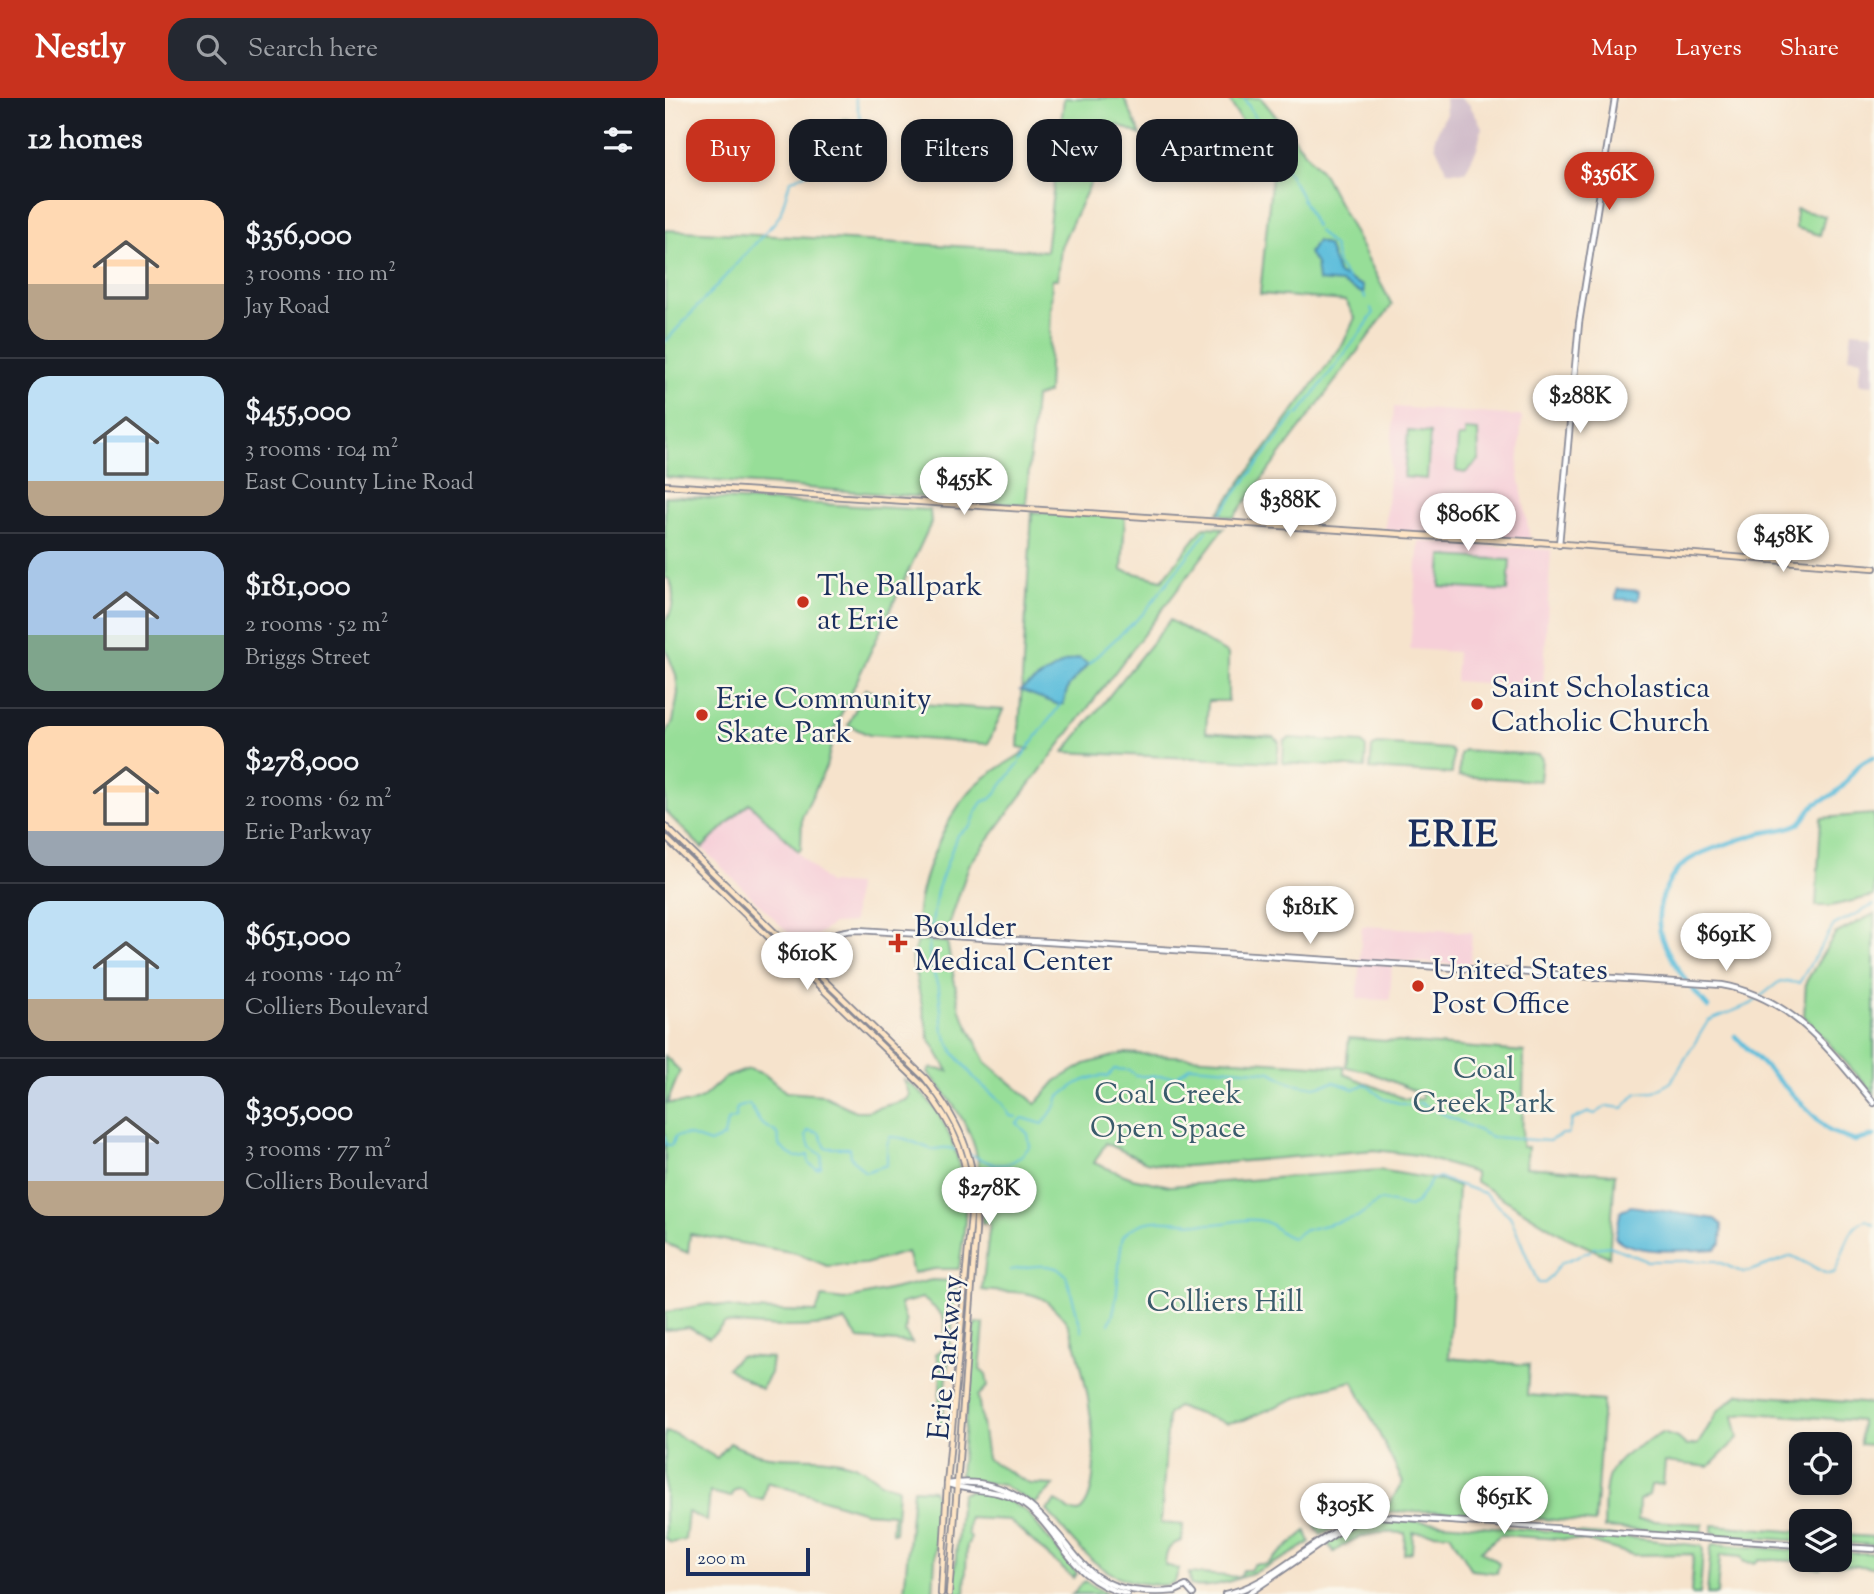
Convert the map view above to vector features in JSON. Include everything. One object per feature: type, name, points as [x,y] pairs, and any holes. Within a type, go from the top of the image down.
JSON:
[{"type":"main road","points":[[665,485],[1874,568]]},
{"type":"main road","name":"Erie Parkway","points":[[665,826],[925,1078],[960,1131],[972,1179],[976,1230],[949,1594]]},
{"type":"main road","name":"Erie Parkway","points":[[665,837],[922,1085],[953,1129],[972,1179],[947,1484],[941,1594]]},
{"type":"street","points":[[1559,545],[1579,323],[1615,98]]},
{"type":"street","points":[[795,962],[822,938],[840,931],[1728,986],[1754,993],[1780,1006],[1817,1035],[1874,1103]]},
{"type":"street","points":[[947,1484],[995,1492],[1017,1500],[1031,1511],[1086,1575],[1104,1586],[1127,1594]]},
{"type":"street","points":[[956,1485],[993,1486],[1019,1496],[1038,1510],[1087,1568],[1108,1583],[1131,1589],[1174,1592],[1183,1586],[1200,1594]]},
{"type":"street","points":[[1225,1594],[1255,1583],[1321,1538],[1357,1521],[1395,1516],[1789,1544]]},
{"type":"street","points":[[1248,1594],[1357,1521]]},
{"type":"street","points":[[1852,1548],[1874,1549]]},
{"type":"shaded area","points":[[1445,98],[1461,98],[1469,104],[1482,127],[1477,149],[1465,172],[1447,171],[1435,145],[1435,137],[1446,114]]},
{"type":"shaded area","points":[[1852,331],[1874,333],[1874,385],[1859,384],[1862,359],[1849,357]]},
{"type":"shaded area","points":[[1394,407],[1522,416],[1518,469],[1530,539],[1385,531]]},
{"type":"shaded area","points":[[1419,541],[1551,550],[1543,687],[1455,681],[1457,652],[1410,649]]},
{"type":"shaded area","points":[[749,803],[828,883],[856,885],[853,923],[833,924],[802,946],[702,848]]},
{"type":"shaded area","points":[[1362,926],[1472,932],[1470,965],[1392,961],[1390,1000],[1357,999]]},
{"type":"green space","points":[[1064,98],[1124,98],[1136,124],[1136,133],[1122,127],[1122,119],[1062,119]]},
{"type":"green space","points":[[1228,98],[1261,98],[1278,119],[1240,119]]},
{"type":"green space","points":[[1298,143],[1324,175],[1392,305],[1233,518],[1218,513],[1343,344],[1355,318],[1346,301],[1260,294],[1271,182],[1298,182]]},
{"type":"green space","points":[[1054,182],[1091,182],[1061,246],[1058,279],[1052,279],[1048,393],[1035,397],[1026,505],[665,477],[665,230],[1046,251]]},
{"type":"green space","points":[[1796,209],[1825,216],[1820,235],[1796,228]]},
{"type":"green space","points":[[1465,430],[1478,431],[1479,460],[1465,473],[1456,471],[1458,437],[1465,437]]},
{"type":"green space","points":[[1408,431],[1430,433],[1427,479],[1404,477]]},
{"type":"green space","points":[[665,496],[930,510],[931,523],[836,725],[826,767],[802,817],[801,849],[798,851],[749,803],[702,848],[665,811],[665,736],[673,722],[678,693],[676,675],[665,647],[665,621],[672,607],[673,596],[670,580],[665,577]]},
{"type":"green space","points":[[1032,512],[1125,516],[1122,570],[1162,580],[1204,527],[1224,528],[969,865],[948,928],[917,926],[922,888],[929,867],[958,807],[983,779],[1029,749],[1018,747]]},
{"type":"green space","points":[[1442,556],[1510,560],[1508,591],[1440,587]]},
{"type":"green space","points":[[1170,620],[1228,654],[1228,701],[1208,701],[1206,732],[1274,737],[1279,742],[1277,762],[1064,752]]},
{"type":"green space","points":[[865,689],[895,702],[1003,710],[988,744],[869,735],[848,725]]},
{"type":"green space","points":[[1290,738],[1362,743],[1366,748],[1365,768],[1283,763],[1284,741]]},
{"type":"green space","points":[[1377,744],[1449,749],[1453,753],[1452,774],[1370,769],[1372,748]]},
{"type":"green space","points":[[1464,750],[1538,755],[1542,758],[1540,781],[1459,776],[1460,754]]},
{"type":"green space","points":[[1874,814],[1874,896],[1831,906],[1816,906],[1821,818]]},
{"type":"green space","points":[[1874,914],[1874,1094],[1804,1016],[1806,982],[1835,934]]},
{"type":"green space","points":[[917,941],[947,942],[960,1010],[986,1062],[1036,1104],[1056,1081],[1085,1064],[1125,1053],[1344,1067],[1344,1074],[1405,1099],[1422,1099],[1422,1094],[1367,1071],[1346,1067],[1349,1038],[1524,1052],[1522,1147],[1528,1147],[1526,1167],[1615,1174],[1609,1257],[1564,1236],[1475,1181],[1475,1173],[1417,1155],[1374,1150],[1176,1167],[1146,1162],[1106,1143],[1094,1163],[1132,1178],[1170,1186],[1380,1170],[1444,1181],[1458,1187],[1449,1358],[1529,1365],[1527,1395],[1603,1401],[1595,1523],[1437,1511],[1377,1512],[1357,1517],[1321,1535],[1314,1525],[1340,1514],[1389,1504],[1403,1482],[1353,1381],[1313,1391],[1244,1420],[1227,1423],[1177,1407],[1168,1415],[1161,1523],[1183,1525],[1182,1541],[1171,1546],[1165,1560],[1165,1565],[1179,1569],[1175,1581],[1163,1585],[1132,1581],[1117,1576],[1091,1559],[1047,1510],[1056,1501],[1070,1511],[1079,1512],[1088,1498],[1093,1477],[1091,1422],[1081,1365],[1068,1325],[1046,1301],[1024,1293],[982,1290],[990,1223],[982,1223],[980,1176],[973,1141],[966,1125],[928,1072],[931,1068],[948,1071],[929,1038],[912,958]]},
{"type":"green space","points":[[665,1056],[680,1071],[667,1103],[690,1103],[702,1098],[724,1078],[749,1069],[764,1074],[786,1092],[823,1095],[855,1111],[867,1111],[906,1100],[910,1096],[904,1080],[931,1104],[950,1136],[956,1154],[964,1191],[965,1216],[959,1269],[913,1273],[907,1252],[865,1264],[827,1266],[796,1253],[690,1234],[688,1253],[665,1243]]},
{"type":"green space","points":[[932,1280],[954,1281],[956,1285],[942,1426],[938,1426],[941,1370],[936,1354],[944,1348],[945,1324],[941,1314],[922,1298],[900,1304],[906,1322],[905,1332],[912,1343],[859,1339],[845,1321],[800,1327],[725,1323],[709,1338],[689,1327],[665,1330],[665,1312],[709,1304],[747,1310],[816,1312],[822,1297],[844,1300]]},
{"type":"green space","points":[[975,1323],[984,1324],[980,1370],[986,1374],[988,1386],[978,1396],[987,1459],[1030,1484],[1054,1485],[1035,1504],[1002,1485],[964,1479],[960,1473]]},
{"type":"green space","points":[[739,1356],[772,1358],[770,1373],[761,1389],[727,1368]]},
{"type":"green space","points":[[1739,1394],[1874,1404],[1873,1445],[1860,1444],[1861,1421],[1751,1413],[1733,1416],[1738,1438],[1709,1467],[1665,1462],[1663,1484],[1651,1485],[1649,1495],[1639,1500],[1638,1520],[1703,1524],[1701,1534],[1604,1528],[1606,1484],[1611,1471],[1623,1457],[1662,1433],[1678,1438],[1687,1446],[1698,1444],[1718,1411]]},
{"type":"green space","points":[[665,1432],[675,1434],[717,1458],[730,1443],[762,1455],[821,1458],[857,1466],[885,1484],[898,1488],[895,1533],[892,1533],[893,1514],[865,1512],[767,1482],[763,1500],[750,1497],[741,1489],[735,1490],[731,1497],[710,1492],[707,1521],[688,1512],[685,1540],[671,1543],[665,1538]]},
{"type":"green space","points":[[913,1489],[933,1490],[938,1501],[933,1594],[904,1594]]},
{"type":"green space","points":[[969,1491],[1000,1496],[1027,1512],[1077,1574],[1073,1578],[1009,1520],[969,1518],[968,1534],[971,1538],[967,1545],[965,1594],[953,1594],[961,1494]]},
{"type":"green space","points":[[1387,1519],[1616,1536],[1701,1546],[1700,1594],[1691,1594],[1693,1554],[1633,1555],[1587,1541],[1500,1535],[1481,1551],[1499,1563],[1497,1573],[1472,1570],[1450,1534],[1413,1532],[1412,1552],[1404,1554],[1405,1533],[1367,1535],[1334,1552],[1328,1544],[1354,1525]]},
{"type":"green space","points":[[1712,1525],[1789,1531],[1789,1540],[1718,1535],[1712,1532]]},
{"type":"green space","points":[[1306,1531],[1310,1542],[1269,1565],[1234,1580],[1202,1586],[1190,1585],[1189,1573],[1240,1577],[1243,1570],[1250,1570],[1254,1564],[1267,1564]]},
{"type":"green space","points":[[1852,1536],[1874,1537],[1874,1545],[1852,1544]]},
{"type":"green space","points":[[1714,1544],[1789,1550],[1789,1561],[1759,1559],[1755,1563],[1744,1562],[1741,1557],[1720,1555],[1717,1594],[1707,1594],[1711,1547]]},
{"type":"green space","points":[[1852,1553],[1874,1553],[1874,1567],[1852,1566]]},
{"type":"green space","points":[[1085,1581],[1107,1594],[1072,1594]]},
{"type":"water","points":[[1317,241],[1328,246],[1338,274],[1363,286],[1364,294],[1342,283],[1318,281],[1316,264],[1309,253]]},
{"type":"water","points":[[1617,589],[1639,591],[1638,600],[1616,599]]},
{"type":"water","points":[[1079,658],[1088,664],[1068,687],[1063,704],[1059,705],[1020,690],[1065,662]]},
{"type":"water","points":[[1631,1206],[1715,1219],[1722,1225],[1721,1243],[1716,1249],[1678,1251],[1648,1249],[1623,1243],[1615,1237],[1621,1210]]},
{"type":"waterway","points":[[665,342],[774,223],[780,215],[790,181],[840,161],[857,148],[865,136],[855,98]]},
{"type":"waterway","points":[[1244,98],[1295,184],[1316,227]]},
{"type":"waterway","points":[[1318,231],[1334,247],[1337,264],[1348,279]]},
{"type":"waterway","points":[[1364,294],[1365,298]]},
{"type":"waterway","points":[[1298,415],[1364,328],[1373,314],[1371,308]]},
{"type":"waterway","points":[[1220,514],[1295,415]]},
{"type":"waterway","points":[[1088,664],[1143,614],[1207,531]]},
{"type":"waterway","points":[[1020,759],[1060,705]]},
{"type":"waterway","points":[[1708,1007],[1683,976],[1663,941],[1660,905],[1669,882],[1684,863],[1701,853],[1800,823],[1813,806],[1834,794],[1855,769],[1874,757]]},
{"type":"waterway","points":[[1016,1117],[1010,1116],[1002,1103],[976,1080],[954,1053],[943,1031],[939,990],[930,962],[929,943],[937,891],[957,835],[971,826],[982,802],[991,799],[1019,763]]},
{"type":"waterway","points":[[665,1137],[666,1145],[672,1145],[676,1136],[687,1135],[710,1143],[724,1137],[727,1121],[735,1118],[737,1108],[749,1104],[760,1122],[777,1133],[779,1145],[783,1149],[795,1157],[808,1155],[809,1164],[817,1169],[821,1167],[822,1155],[810,1147],[806,1135],[808,1130],[819,1133],[826,1148],[850,1148],[851,1157],[865,1172],[887,1165],[887,1145],[890,1137],[906,1139],[931,1149],[959,1150],[999,1165],[1019,1157],[1030,1146],[1028,1134],[1017,1123],[1023,1118],[1043,1124],[1057,1104],[1058,1098],[1082,1081],[1109,1076],[1114,1069],[1129,1070],[1136,1076],[1177,1076],[1190,1066],[1271,1072],[1291,1083],[1315,1087],[1334,1082],[1354,1089],[1365,1084],[1384,1099],[1407,1105],[1420,1103],[1492,1137],[1549,1141],[1568,1134],[1572,1120],[1589,1112],[1595,1114],[1607,1106],[1623,1108],[1637,1093],[1655,1092],[1671,1082],[1708,1021],[1751,1004],[1780,981],[1799,983],[1834,925],[1874,905]]},
{"type":"waterway","points":[[1735,1036],[1829,1131],[1855,1141],[1874,1136]]},
{"type":"waterway","points":[[1109,1324],[1117,1293],[1123,1236],[1132,1228],[1154,1221],[1211,1224],[1259,1220],[1293,1238],[1302,1231],[1357,1217],[1381,1200],[1409,1207],[1417,1203],[1432,1179],[1439,1178],[1484,1193],[1510,1216],[1538,1283],[1545,1283],[1561,1263],[1590,1251]]},
{"type":"waterway","points":[[1593,1248],[1610,1246],[1647,1261],[1716,1261],[1744,1273],[1792,1256],[1827,1274],[1834,1273],[1846,1243],[1859,1223],[1866,1220],[1874,1225]]},
{"type":"waterway","points":[[1011,1270],[1040,1266],[1061,1270],[1066,1275],[1082,1331]]},
{"type":"place","name":"The Ballpark at Erie","points":[[803,602]]},
{"type":"place","name":"Saint Scholastica Catholic Church","points":[[1477,704]]},
{"type":"place","name":"Erie Community Skate Park","points":[[702,715]]},
{"type":"place","name":"Boulder Medical Center","points":[[898,943]]},
{"type":"place","name":"United States Post Office","points":[[1418,986]]},
{"type":"district","name":"ERIE","points":[[1454,833]]},
{"type":"park label","name":"Coal Creek Park","points":[[1484,1086]]},
{"type":"park label","name":"Coal Creek Open Space","points":[[1168,1110]]},
{"type":"park label","name":"Colliers Hill","points":[[1225,1301]]}]
